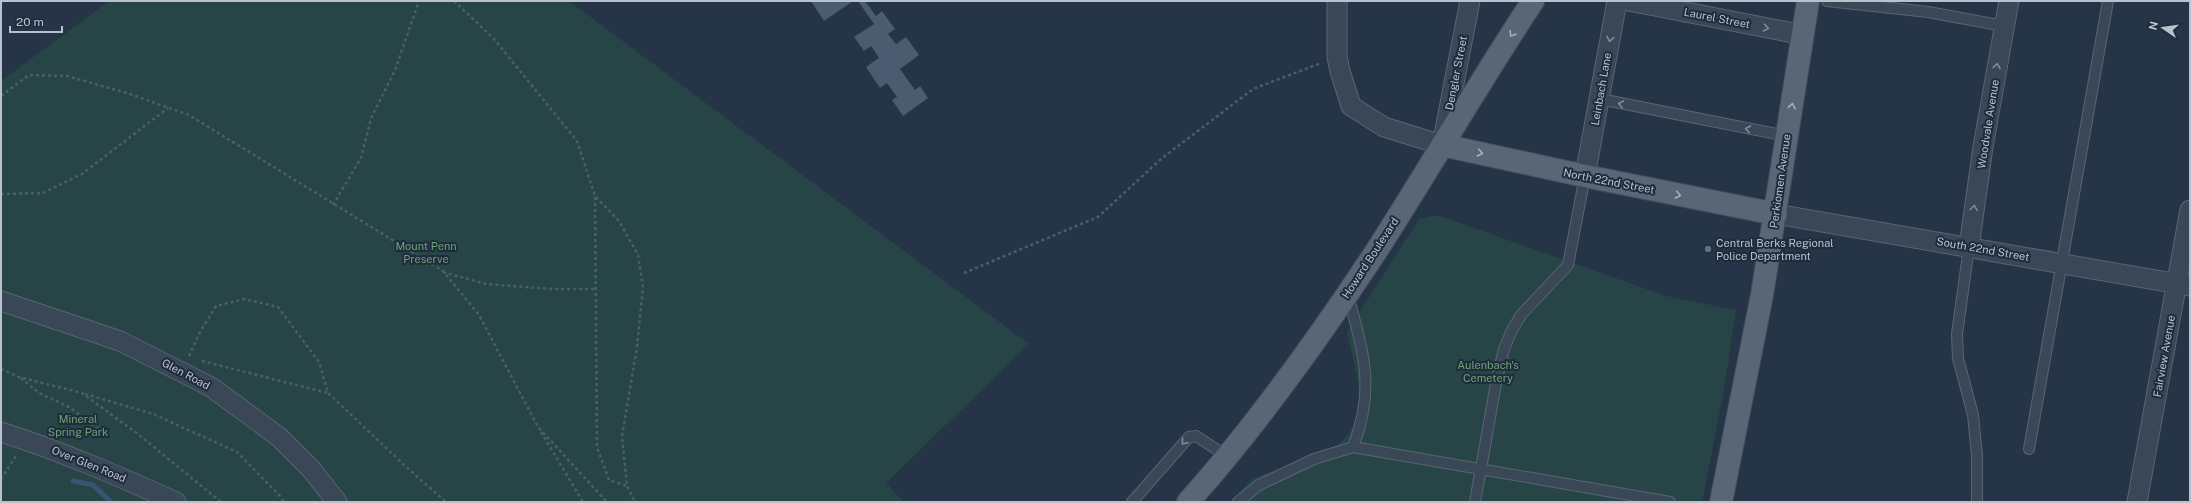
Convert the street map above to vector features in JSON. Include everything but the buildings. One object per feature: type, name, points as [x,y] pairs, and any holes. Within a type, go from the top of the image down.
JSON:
[{"type":"main road","name":"Howard Boulevard","points":[[1188,502],[1228,457],[1268,406],[1347,293],[1533,1]]},
{"type":"main road","name":"Perkiomen Avenue","points":[[1721,502],[1738,424],[1776,214],[1808,1]]},
{"type":"main road","name":"North 22nd Street","points":[[1442,145],[1584,176],[1776,214]]},
{"type":"street","points":[[1337,1],[1337,57],[1340,71],[1352,106],[1384,127],[1442,145]]},
{"type":"street","name":"Dengler Street","points":[[1442,145],[1470,1]]},
{"type":"street","name":"Leinbach Lane","points":[[1584,176],[1600,100],[1617,1]]},
{"type":"street","name":"Laurel Street","points":[[1629,1],[1660,4],[1804,35]]},
{"type":"street","name":"Woodvale Avenue","points":[[1969,247],[2008,1]]},
{"type":"street","name":"Fairview Avenue","points":[[2137,502],[2183,286],[2190,210]]},
{"type":"street","name":"South 22nd Street","points":[[1776,214],[2063,263],[2183,286]]},
{"type":"street","name":"Glen Road","points":[[1,301],[120,341],[211,387],[279,437],[311,469],[337,502]]},
{"type":"street","name":"Over Glen Road","points":[[1,432],[27,440],[108,471],[176,502]]},
{"type":"lane","points":[[1827,1],[1928,12],[2004,26]]},
{"type":"lane","points":[[2029,449],[2108,1]]},
{"type":"lane","points":[[1600,100],[1787,136]]},
{"type":"lane","points":[[1475,502],[1482,468],[1496,378],[1504,348],[1521,315],[1568,265],[1584,176]]},
{"type":"lane","points":[[1969,247],[1957,334],[1958,358],[1974,414],[1977,456],[1977,502]]},
{"type":"lane","points":[[1347,293],[1364,354],[1367,385],[1365,407],[1353,447]]},
{"type":"lane","points":[[1132,502],[1188,437],[1196,436],[1228,457]]},
{"type":"lane","points":[[1238,502],[1259,485],[1314,459],[1353,447],[1482,468],[1670,502]]},
{"type":"path","points":[[333,205],[361,158],[371,118],[394,70],[418,1]]},
{"type":"path","points":[[454,1],[494,39],[577,141],[595,196],[597,447],[609,480],[627,486]]},
{"type":"path","points":[[964,273],[1098,217],[1161,159],[1253,89],[1337,57]]},
{"type":"path","points":[[1,96],[29,75],[67,76],[130,94],[189,115],[443,272],[486,284],[552,289],[596,290]]},
{"type":"path","points":[[1,194],[43,193],[82,174],[168,108]]},
{"type":"path","points":[[595,196],[619,221],[638,255],[644,287],[637,347],[622,436],[627,486],[635,502]]},
{"type":"path","points":[[443,272],[479,315],[538,427],[583,502]]},
{"type":"path","points":[[328,393],[319,362],[278,307],[244,299],[216,306],[200,332],[188,358],[328,393],[404,465],[446,502]]},
{"type":"path","points":[[1,369],[19,377],[82,393],[153,414],[237,452],[284,502]]},
{"type":"path","points":[[19,377],[39,393],[69,407],[104,433]]},
{"type":"path","points":[[82,393],[138,434],[221,502]]},
{"type":"path","points":[[538,427],[607,502]]},
{"type":"path","points":[[1,479],[27,440]]},
{"type":"green space","name":"Mount Penn Preserve","points":[[109,1],[569,1],[1029,344],[886,483],[904,502],[1,502],[1,81]]},
{"type":"green space","name":"Aulenbach's Cemetery","points":[[1431,216],[1440,216],[1666,296],[1736,310],[1723,395],[1702,502],[1230,502],[1252,479],[1334,447],[1347,436],[1354,423],[1358,409],[1359,394],[1347,332],[1419,219]]},
{"type":"waterway","points":[[73,481],[93,485],[111,502]]},
{"type":"place","name":"Central Berks Regional Police Department","points":[[1708,249]]},
{"type":"park label","name":"Mineral Spring Park","points":[[78,425]]}]
